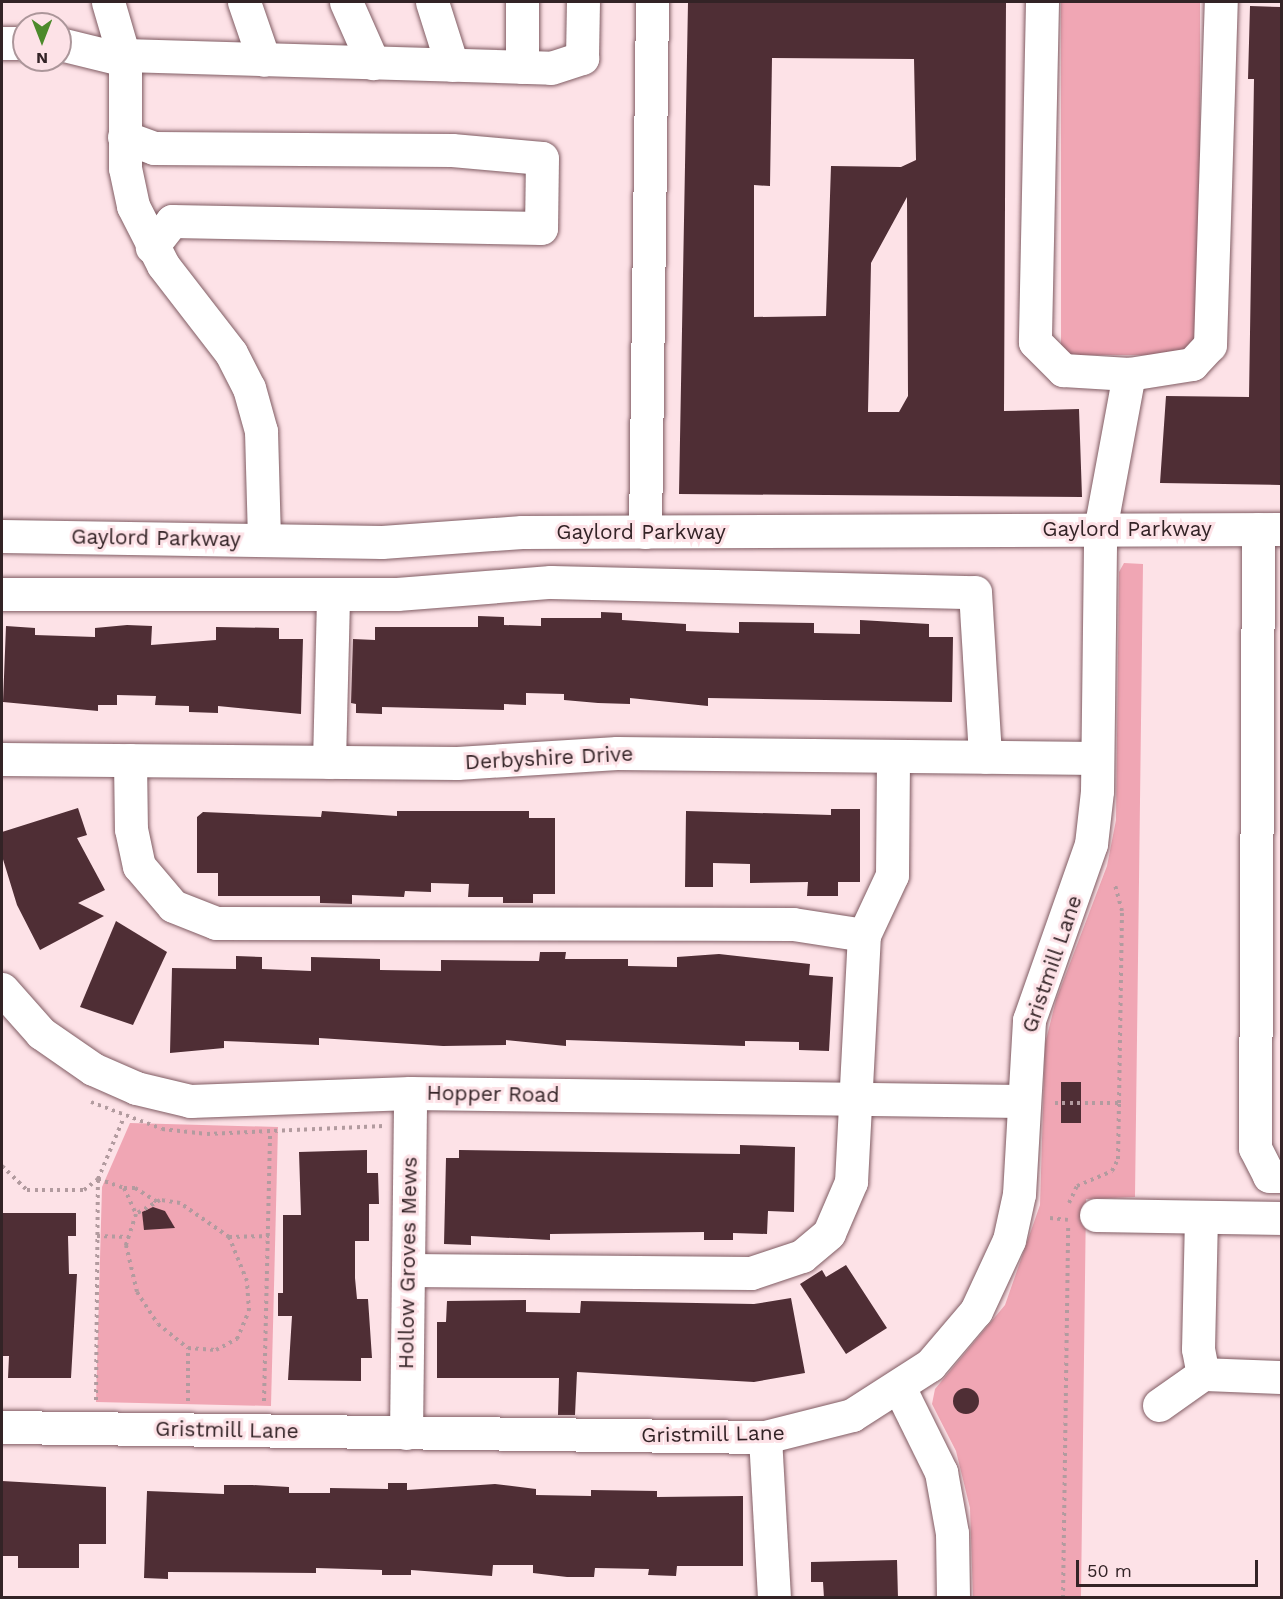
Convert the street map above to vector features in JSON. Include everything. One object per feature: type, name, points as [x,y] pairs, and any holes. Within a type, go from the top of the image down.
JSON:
[{"type":"street","points":[[108,2],[125,58],[124,137],[128,187],[152,247],[231,353],[249,388],[261,431],[264,540]]},
{"type":"street","points":[[244,2],[264,60]]},
{"type":"street","points":[[346,2],[372,63]]},
{"type":"street","points":[[432,2],[452,65]]},
{"type":"street","points":[[522,2],[522,67]]},
{"type":"street","points":[[72,47],[125,58],[551,68],[582,58],[583,2]]},
{"type":"street","points":[[645,532],[652,2]]},
{"type":"street","points":[[1042,2],[1035,342],[1063,370],[1129,374],[1191,364],[1210,345],[1221,2]]},
{"type":"street","points":[[124,137],[154,148],[452,150],[542,158],[541,228],[172,221],[152,247]]},
{"type":"street","name":"Gristmill Lane","points":[[2,1428],[765,1437],[830,1423],[900,1389],[962,1330],[998,1270],[1019,1194],[1021,1101],[1029,1020],[1091,844],[1097,758],[1100,530],[1129,374]]},
{"type":"street","points":[[1270,529],[1269,1040],[1255,1149],[1269,1176],[1281,1176]]},
{"type":"street","name":"Gaylord Parkway","points":[[2,536],[264,540],[645,532],[1270,529]]},
{"type":"street","points":[[2,594],[333,594],[551,582],[975,592],[985,757]]},
{"type":"street","points":[[329,762],[333,594]]},
{"type":"street","name":"Derbyshire Drive","points":[[2,759],[468,762],[617,753],[1097,758]]},
{"type":"street","points":[[409,1269],[734,1274],[785,1265],[817,1245],[843,1209],[851,1182],[864,935],[892,874],[893,756]]},
{"type":"street","points":[[130,760],[131,829],[139,866],[173,906],[216,923],[793,924],[864,935]]},
{"type":"street","name":"Hopper Road","points":[[2,989],[30,1022],[79,1061],[167,1097],[238,1103],[410,1093],[1021,1101]]},
{"type":"street","name":"Hollow Groves Mews","points":[[406,1432],[410,1093]]},
{"type":"street","points":[[1201,1217],[1198,1349],[1203,1374]]},
{"type":"street","points":[[1082,1219],[1281,1218]]},
{"type":"street","points":[[1159,1405],[1203,1374],[1281,1377]]},
{"type":"street","points":[[900,1389],[928,1437],[944,1482],[952,1533],[953,1598]]},
{"type":"street","points":[[765,1437],[774,1598]]},
{"type":"path","points":[[1063,1598],[1082,1219],[1069,1195],[1077,1186],[1112,1171],[1118,1159],[1122,911],[1115,885]]},
{"type":"path","points":[[1055,1103],[1119,1103]]},
{"type":"path","points":[[108,1402],[96,1402],[98,1179],[124,1117]]},
{"type":"path","points":[[254,1401],[265,1401],[270,1133]]},
{"type":"path","points":[[2,1166],[14,1182],[38,1192],[84,1190],[98,1179]]},
{"type":"path","points":[[98,1179],[124,1188],[135,1188],[157,1202],[180,1203],[229,1237],[247,1281],[249,1311],[237,1339],[216,1350],[188,1348],[158,1324],[137,1292],[129,1237],[136,1214],[124,1188]]},
{"type":"path","points":[[136,1214],[157,1202]]},
{"type":"path","points":[[1050,1218],[1082,1219]]},
{"type":"path","points":[[98,1236],[129,1237]]},
{"type":"path","points":[[229,1237],[269,1236]]},
{"type":"path","points":[[188,1348],[188,1401]]},
{"type":"path","points":[[177,1401],[199,1401]]},
{"type":"shaded area","points":[[1061,2],[1200,2],[1200,355],[1061,355]]},
{"type":"shaded area","points":[[1124,563],[1143,564],[1135,1197],[1086,1199],[1081,1597],[973,1597],[970,1508],[956,1451],[932,1404],[935,1389],[1005,1305],[1040,1205],[1045,1044],[1056,1000],[1107,866],[1116,820],[1119,572]]},
{"type":"shaded area","points":[[130,1123],[278,1127],[271,1406],[96,1402],[102,1187]]},
{"type":"building","points":[[688,2],[1006,2],[1004,411],[1079,409],[1082,497],[679,494]],"holes":[[[772,58],[914,59],[916,160],[901,167],[831,166],[826,316],[754,317],[754,185],[770,186]],[[907,197],[908,396],[899,412],[868,412],[871,263]]]},
{"type":"building","points":[[1250,6],[1281,7],[1281,485],[1160,483],[1166,396],[1249,397],[1254,79],[1248,79]]},
{"type":"building","points":[[601,612],[622,613],[622,620],[686,624],[686,631],[739,633],[739,622],[814,623],[814,633],[860,634],[860,620],[929,624],[929,637],[953,637],[952,702],[708,698],[708,706],[630,698],[630,704],[598,703],[564,700],[564,694],[526,693],[526,705],[504,704],[504,710],[382,707],[382,714],[356,713],[356,704],[351,703],[353,639],[375,640],[375,627],[478,627],[478,616],[504,617],[504,625],[541,626],[541,618],[601,618]]},
{"type":"building","points":[[127,625],[152,626],[151,645],[216,640],[216,627],[279,628],[279,639],[303,639],[301,714],[218,706],[218,713],[189,712],[189,706],[155,705],[156,696],[117,695],[117,705],[98,705],[98,711],[3,702],[6,626],[35,628],[35,635],[95,637],[95,628]]},
{"type":"building","points":[[78,808],[87,835],[77,838],[105,890],[78,903],[104,916],[40,950],[17,905],[2,856],[2,832]]},
{"type":"building","points":[[831,809],[860,809],[860,882],[838,882],[838,896],[807,896],[808,882],[750,883],[750,864],[713,863],[713,887],[685,887],[686,811],[831,815]]},
{"type":"building","points":[[322,811],[397,816],[397,811],[529,811],[529,818],[555,818],[555,894],[533,894],[533,903],[503,903],[503,897],[468,897],[469,884],[431,883],[431,892],[405,891],[404,897],[352,895],[352,904],[320,903],[320,896],[218,896],[218,873],[197,873],[197,817],[203,812],[321,817]]},
{"type":"building","points":[[116,921],[167,952],[133,1025],[80,1007]]},
{"type":"building","points":[[540,952],[566,952],[565,959],[628,959],[628,966],[677,967],[677,957],[719,954],[810,964],[809,975],[833,977],[829,1051],[799,1050],[799,1042],[745,1041],[745,1046],[566,1040],[566,1046],[506,1040],[506,1045],[443,1046],[319,1038],[319,1045],[224,1041],[224,1048],[170,1053],[172,968],[236,969],[236,956],[262,957],[262,969],[311,971],[311,957],[380,959],[380,970],[441,971],[441,960],[539,961]]},
{"type":"building","points":[[1061,1082],[1081,1082],[1081,1123],[1061,1123]]},
{"type":"building","points":[[740,1145],[795,1147],[794,1212],[768,1211],[767,1234],[733,1233],[733,1240],[704,1240],[704,1232],[550,1234],[550,1240],[471,1236],[471,1245],[444,1244],[446,1158],[459,1158],[459,1150],[740,1154]]},
{"type":"building","points":[[367,1150],[367,1173],[378,1173],[379,1204],[369,1204],[369,1241],[355,1241],[355,1278],[357,1299],[368,1299],[372,1358],[361,1358],[361,1381],[288,1380],[292,1316],[278,1316],[278,1293],[283,1293],[283,1215],[301,1215],[299,1152]]},
{"type":"building","points":[[153,1207],[165,1211],[175,1228],[144,1230],[142,1212]]},
{"type":"building","points":[[3,1213],[76,1213],[76,1236],[68,1236],[69,1274],[77,1274],[71,1378],[8,1378],[9,1356],[2,1356]]},
{"type":"building","points":[[846,1265],[887,1328],[846,1354],[800,1284],[822,1270],[826,1277]]},
{"type":"building","points":[[791,1298],[805,1373],[754,1382],[577,1372],[575,1415],[558,1415],[559,1378],[437,1378],[437,1322],[446,1322],[447,1301],[526,1300],[526,1312],[580,1313],[581,1301],[754,1304]]},
{"type":"building","points":[[966,1388],[975,1392],[979,1401],[975,1410],[966,1414],[957,1410],[953,1401],[957,1392]]},
{"type":"building","points":[[2,1481],[106,1487],[106,1544],[79,1544],[79,1568],[18,1568],[18,1556],[2,1556]]},
{"type":"building","points":[[388,1483],[407,1483],[407,1490],[495,1484],[536,1489],[536,1495],[591,1496],[591,1490],[657,1491],[657,1497],[743,1496],[743,1566],[677,1566],[676,1576],[648,1575],[649,1569],[595,1568],[594,1577],[567,1577],[533,1573],[533,1565],[493,1565],[492,1576],[411,1570],[411,1575],[382,1575],[382,1570],[316,1568],[316,1573],[168,1572],[168,1579],[144,1578],[147,1491],[224,1494],[224,1485],[252,1485],[289,1487],[289,1493],[330,1493],[330,1488],[388,1489]]},
{"type":"building","points":[[897,1560],[898,1598],[824,1598],[823,1582],[811,1582],[811,1562]]}]
